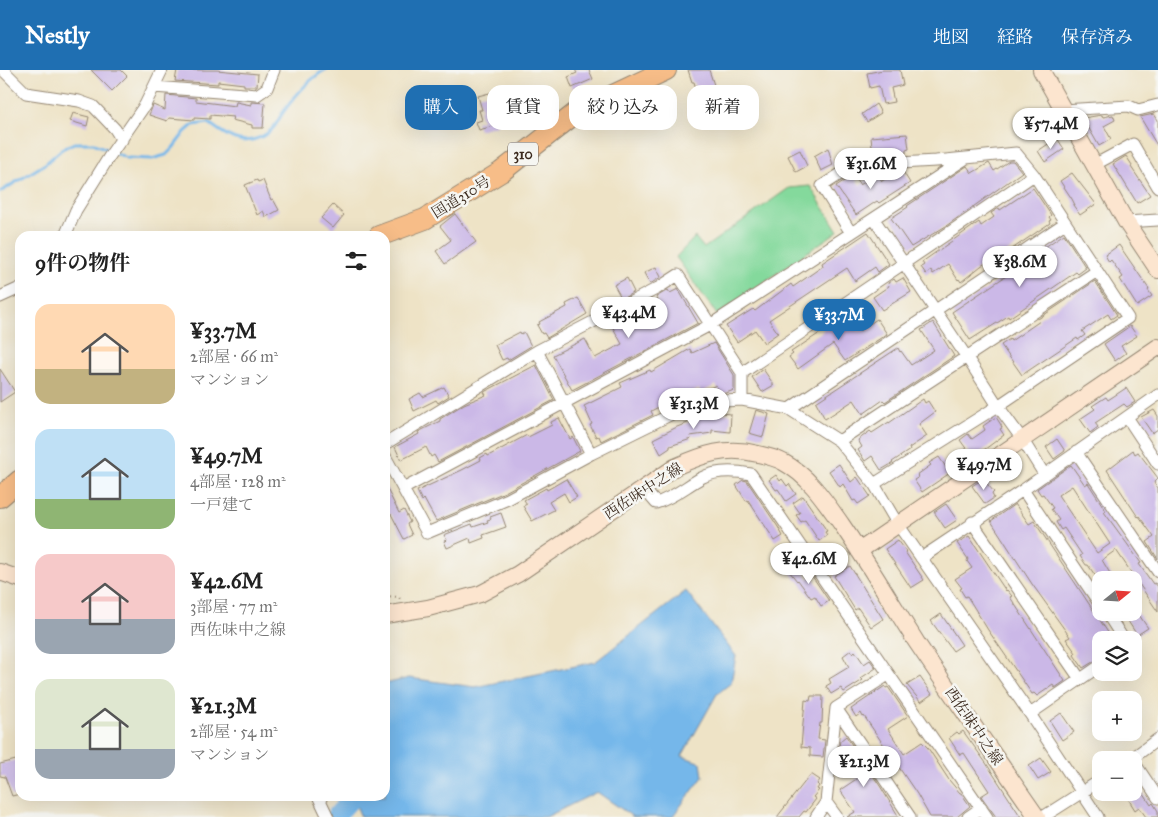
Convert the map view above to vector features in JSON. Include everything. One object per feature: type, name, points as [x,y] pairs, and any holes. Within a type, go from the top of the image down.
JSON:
[{"type":"highway","name":"国道310号","points":[[390,232],[425,219],[501,172],[577,112],[666,70]]},
{"type":"highway","points":[[0,497],[15,484]]},
{"type":"main road","points":[[1042,70],[1126,222],[1158,270]]},
{"type":"main road","points":[[860,550],[1158,347]]},
{"type":"main road","name":"西佐味中之線","points":[[390,614],[428,608],[480,594],[532,565],[675,467],[704,455],[724,450],[742,450],[769,456],[782,461],[798,471],[829,507],[860,550],[916,641],[1037,817]]},
{"type":"main road","points":[[0,572],[15,577]]},
{"type":"street","points":[[3,70],[26,92],[79,101],[93,106],[115,129],[122,140]]},
{"type":"street","points":[[67,231],[76,210],[109,157],[145,105],[162,70]]},
{"type":"street","points":[[154,87],[257,94],[267,88],[274,70]]},
{"type":"street","points":[[1063,110],[1128,106],[1138,110],[1158,105]]},
{"type":"street","points":[[1094,165],[1133,144],[1158,187]]},
{"type":"street","points":[[851,233],[822,186],[848,169],[863,165],[1016,153],[1034,175],[1128,318],[998,406],[874,484]]},
{"type":"street","points":[[403,489],[710,324],[969,157]]},
{"type":"street","points":[[742,373],[1034,175]]},
{"type":"street","points":[[874,219],[1044,474]]},
{"type":"street","points":[[1126,222],[1158,220]]},
{"type":"street","points":[[789,409],[1065,223]]},
{"type":"street","points":[[839,440],[1097,271]]},
{"type":"street","points":[[390,441],[537,351],[658,288],[678,275],[742,373],[742,400]]},
{"type":"street","points":[[0,297],[15,290]]},
{"type":"street","points":[[537,351],[591,454]]},
{"type":"street","points":[[920,558],[1023,490],[1158,395]]},
{"type":"street","points":[[390,465],[427,533],[508,499],[591,454],[686,407],[704,402],[742,400],[789,409],[839,440],[874,484],[920,558],[1030,714],[1098,817]]},
{"type":"street","points":[[1127,417],[1158,464]]},
{"type":"street","points":[[1076,452],[1158,572]]},
{"type":"street","points":[[644,488],[656,503],[666,500],[703,477],[732,470],[752,474],[888,675],[984,812],[968,817]]},
{"type":"street","points":[[1023,490],[1092,593]]},
{"type":"street","points":[[972,522],[1080,679]]},
{"type":"street","points":[[1030,714],[1092,671]]},
{"type":"street","points":[[836,708],[888,675]]},
{"type":"street","points":[[816,817],[826,802],[836,708]]},
{"type":"street","points":[[836,708],[910,817]]},
{"type":"street","points":[[1142,752],[1158,740]]},
{"type":"street","points":[[1142,775],[1158,798]]},
{"type":"street","points":[[1043,817],[1092,786]]},
{"type":"street","points":[[320,801],[328,817]]},
{"type":"street","points":[[826,802],[837,817]]},
{"type":"green space","points":[[810,186],[838,231],[717,315],[676,257],[695,237],[704,248],[789,188]]},
{"type":"water","points":[[686,591],[736,656],[731,683],[717,694],[682,756],[701,763],[703,777],[672,817],[633,817],[597,792],[546,817],[361,817],[354,801],[390,801],[390,683],[409,678],[475,687],[595,662]]},
{"type":"building","points":[[91,70],[121,70],[127,76],[112,91]]},
{"type":"building","points":[[177,70],[217,70],[258,74],[257,86],[244,86],[244,84],[218,81],[218,84],[175,81]]},
{"type":"building","points":[[575,70],[589,70],[593,79],[579,85],[571,85],[568,77],[577,73]]},
{"type":"building","points":[[688,70],[709,70],[714,85],[695,85]]},
{"type":"building","points":[[883,70],[900,70],[903,85],[891,88],[894,102],[883,104],[879,86],[870,88],[867,73]]},
{"type":"building","points":[[487,94],[487,128],[479,130],[477,122],[482,120],[479,110],[482,110],[478,96]]},
{"type":"building","points":[[166,95],[196,98],[196,101],[235,106],[236,102],[251,105],[251,102],[265,103],[263,128],[252,128],[252,125],[232,120],[233,117],[210,115],[210,119],[169,118],[167,121],[149,115],[153,105],[165,110]]},
{"type":"building","points":[[876,104],[881,113],[867,122],[862,114]]},
{"type":"building","points":[[73,113],[89,117],[87,126],[70,121]]},
{"type":"building","points":[[1154,114],[1158,120],[1158,147],[1140,117]]},
{"type":"building","points":[[1102,115],[1103,117],[1113,115],[1115,120],[1104,126],[1111,139],[1099,146],[1083,118]]},
{"type":"building","points":[[907,134],[909,149],[906,150],[906,153],[873,157],[871,137]]},
{"type":"building","points":[[1057,138],[1064,149],[1045,162],[1038,151]]},
{"type":"building","points":[[828,148],[833,165],[821,171],[814,156]]},
{"type":"building","points":[[800,150],[807,166],[796,172],[788,156]]},
{"type":"building","points":[[1126,156],[1132,165],[1131,167],[1150,195],[1137,203],[1113,164]]},
{"type":"building","points":[[1009,161],[1013,161],[1022,172],[946,226],[911,247],[891,218],[967,166],[972,173],[989,163],[994,171]]},
{"type":"building","points":[[902,170],[910,183],[856,215],[836,186],[853,175],[860,185],[874,176],[878,175],[882,181]]},
{"type":"building","points":[[1072,173],[1096,204],[1080,215],[1060,181]]},
{"type":"building","points":[[257,180],[258,182],[263,180],[271,200],[273,199],[279,210],[266,217],[263,211],[257,215],[245,185]]},
{"type":"building","points":[[1033,188],[1051,215],[1049,217],[1050,223],[996,260],[995,257],[981,266],[961,282],[948,264],[933,274],[931,270],[926,274],[921,267],[924,265],[922,262],[979,222],[981,226],[994,217],[991,213],[999,208],[1000,210]]},
{"type":"building","points":[[333,205],[344,215],[333,228],[321,218]]},
{"type":"building","points":[[455,214],[476,242],[445,264],[436,251],[451,240],[440,226]]},
{"type":"building","points":[[868,232],[889,264],[878,272],[875,267],[855,281],[847,268],[769,320],[778,333],[764,343],[755,330],[737,342],[726,326],[753,309],[755,311],[791,284],[793,287],[823,266],[822,263]]},
{"type":"building","points":[[1064,234],[1086,268],[1078,274],[1076,272],[1009,318],[1008,316],[970,340],[952,312],[1006,276],[1004,274],[1013,269],[1014,271],[1039,255],[1039,251]]},
{"type":"building","points":[[1119,245],[1152,296],[1137,306],[1120,279],[1123,277],[1105,255]]},
{"type":"building","points":[[656,267],[661,277],[650,284],[644,273]]},
{"type":"building","points":[[627,278],[634,292],[622,299],[614,285]]},
{"type":"building","points":[[903,278],[911,292],[882,310],[873,297],[889,286],[888,283],[894,279],[896,282]]},
{"type":"building","points":[[1095,281],[1117,315],[1111,319],[1108,314],[1082,331],[1085,335],[1078,340],[1077,338],[1022,375],[1001,345],[1010,339],[1011,341],[1040,321],[1038,319]]},
{"type":"building","points":[[678,289],[698,323],[572,390],[553,355],[585,339],[595,358],[622,344],[611,324],[650,305],[658,300],[656,297],[668,290],[670,293]]},
{"type":"building","points":[[578,298],[587,314],[547,338],[544,333],[542,334],[537,325],[540,324],[539,322],[567,307],[566,304]]},
{"type":"building","points":[[849,316],[859,331],[877,319],[887,334],[845,361],[833,344],[798,369],[789,357],[793,354],[791,352],[823,331],[831,323],[834,326]]},
{"type":"building","points":[[933,322],[954,356],[885,402],[883,400],[863,414],[854,400],[825,419],[816,402],[898,348],[911,365],[934,350],[921,330]]},
{"type":"building","points":[[1130,326],[1137,336],[1121,346],[1126,353],[1115,361],[1104,344]]},
{"type":"building","points":[[520,332],[521,334],[524,332],[531,346],[508,360],[507,358],[502,360],[495,345]]},
{"type":"building","points":[[714,343],[734,375],[734,390],[720,394],[716,385],[700,392],[699,389],[651,411],[653,415],[601,441],[599,436],[596,437],[584,406],[622,387],[620,383],[650,370],[651,372],[690,349],[692,353]]},
{"type":"building","points":[[536,365],[554,400],[438,462],[434,455],[431,457],[426,447],[401,460],[395,447],[440,421],[440,419],[464,404],[486,395],[484,392]]},
{"type":"building","points":[[0,369],[15,392],[0,402]]},
{"type":"building","points":[[763,369],[774,385],[762,392],[752,377]]},
{"type":"building","points":[[444,387],[449,396],[438,403],[436,400],[414,411],[409,399],[420,393],[423,397]]},
{"type":"building","points":[[1126,388],[1135,402],[1127,407],[1124,404],[1095,423],[1098,427],[1090,433],[1080,419],[1095,409],[1092,406],[1106,397],[1108,400]]},
{"type":"building","points":[[923,399],[925,403],[928,401],[935,412],[919,424],[927,436],[909,448],[910,450],[893,463],[881,470],[872,456],[865,461],[858,450],[862,447],[858,440],[870,431],[872,433],[889,423]]},
{"type":"building","points":[[756,410],[769,414],[763,437],[749,433]]},
{"type":"building","points":[[1154,410],[1158,416],[1158,429],[1152,433],[1141,417]]},
{"type":"building","points":[[720,413],[731,414],[730,432],[712,430],[712,433],[690,436],[691,439],[670,446],[661,454],[653,439],[698,418]]},
{"type":"building","points":[[996,417],[1004,435],[973,458],[960,440],[968,434],[972,439],[985,430],[983,426]]},
{"type":"building","points":[[559,418],[570,439],[573,437],[580,451],[505,492],[436,521],[424,499],[422,501],[417,491],[481,460],[480,458],[487,454],[488,456],[527,435],[528,437],[552,425],[551,422]]},
{"type":"building","points":[[1057,439],[1065,451],[1054,459],[1046,447]]},
{"type":"building","points":[[1133,450],[1135,454],[1138,452],[1158,478],[1154,482],[1158,488],[1158,559],[1147,542],[1154,537],[1138,517],[1107,470]]},
{"type":"building","points":[[939,457],[950,473],[922,492],[914,480],[919,477],[917,475],[931,465],[929,463]]},
{"type":"building","points":[[839,464],[851,482],[857,477],[870,496],[858,504],[855,500],[853,501],[843,484],[840,487],[829,471]]},
{"type":"building","points":[[1071,465],[1085,485],[1088,483],[1106,511],[1104,512],[1141,563],[1139,564],[1153,584],[1155,583],[1158,587],[1158,612],[1142,588],[1142,571],[1130,571],[1116,550],[1102,560],[1109,571],[1092,571],[1086,565],[1080,556],[1082,555],[1064,528],[1061,530],[1056,522],[1059,520],[1051,509],[1053,508],[1043,494],[1041,495],[1037,489]],"holes":[[[1072,486],[1110,544],[1097,553],[1058,495]]]},
{"type":"building","points":[[776,475],[787,486],[789,484],[796,494],[786,501],[769,480]]},
{"type":"building","points":[[566,479],[577,497],[569,502],[564,493],[549,502],[554,510],[532,521],[523,506],[527,504],[524,500]]},
{"type":"building","points":[[983,479],[994,492],[992,494],[994,498],[985,504],[972,486]]},
{"type":"building","points":[[743,480],[747,481],[783,536],[775,541],[736,485]]},
{"type":"building","points":[[390,495],[399,513],[404,510],[410,522],[407,524],[412,535],[404,539],[391,514]]},
{"type":"building","points":[[803,496],[827,531],[825,532],[827,535],[819,541],[805,520],[801,522],[796,515],[800,513],[793,503]]},
{"type":"building","points":[[946,504],[957,520],[945,528],[934,512]]},
{"type":"building","points":[[1015,504],[1029,524],[1034,521],[1092,608],[1092,621],[1100,621],[1107,631],[1092,631],[1092,662],[1083,668],[1074,655],[1076,653],[1066,639],[1070,637],[1032,584],[991,521]]},
{"type":"building","points":[[501,513],[506,527],[483,535],[484,538],[471,543],[470,538],[447,548],[444,541],[447,540],[444,535],[472,524],[473,527],[488,522],[487,520],[491,519],[490,517]]},
{"type":"building","points":[[969,536],[1006,591],[1012,596],[1010,597],[1065,681],[1055,688],[1053,685],[1037,696],[1034,693],[1032,694],[967,596],[965,597],[960,589],[962,588],[955,579],[972,568],[957,543]]},
{"type":"building","points":[[898,540],[924,580],[911,588],[885,549]]},
{"type":"building","points":[[799,564],[808,579],[812,576],[829,601],[821,606],[815,596],[811,598],[797,581],[789,571]]},
{"type":"building","points":[[850,566],[883,619],[871,627],[858,608],[855,610],[834,576]]},
{"type":"building","points":[[941,614],[962,645],[953,651],[931,621]]},
{"type":"building","points":[[1142,619],[1148,628],[1142,632],[1134,631],[1128,621],[1142,621]]},
{"type":"building","points":[[851,650],[853,653],[855,651],[864,664],[870,660],[876,668],[861,678],[863,680],[844,692],[841,688],[831,694],[826,686],[831,683],[829,679],[849,667],[843,656]]},
{"type":"building","points":[[920,677],[932,694],[921,702],[907,685]]},
{"type":"building","points":[[885,686],[886,688],[888,687],[908,716],[888,729],[904,754],[922,742],[928,748],[949,780],[970,806],[957,817],[930,817],[917,794],[864,716],[861,713],[856,717],[851,709]]},
{"type":"building","points":[[811,696],[823,696],[822,723],[820,723],[818,739],[825,740],[823,757],[810,756],[810,748],[801,747],[805,700],[810,701]]},
{"type":"building","points":[[1061,713],[1074,732],[1062,740],[1050,721]]},
{"type":"building","points":[[963,731],[1021,817],[996,817],[981,796],[989,791],[964,753],[960,755],[949,738],[957,732],[959,734]]},
{"type":"building","points":[[846,736],[899,817],[847,817],[855,812],[840,790],[858,778],[839,746],[840,741]]},
{"type":"building","points":[[1041,758],[1051,772],[1038,780],[1029,766]]},
{"type":"building","points":[[15,760],[15,795],[12,796],[5,777],[0,776],[0,764]]},
{"type":"building","points":[[811,774],[820,780],[817,784],[819,786],[817,789],[819,790],[813,797],[816,799],[806,812],[804,811],[799,817],[777,817]]},
{"type":"building","points":[[1142,791],[1151,805],[1153,803],[1158,811],[1158,817],[1146,817],[1139,807],[1135,810],[1130,801],[1142,801]]},
{"type":"waterway","points":[[0,192],[45,164],[62,149],[74,143],[93,143],[127,158],[152,159],[166,155],[193,125],[209,123],[227,135],[243,141],[258,138],[271,131],[298,94],[313,78],[325,70]]},
{"type":"waterway","points":[[376,70],[380,72],[383,70]]},
{"type":"waterway","points":[[335,817],[349,801]]}]
